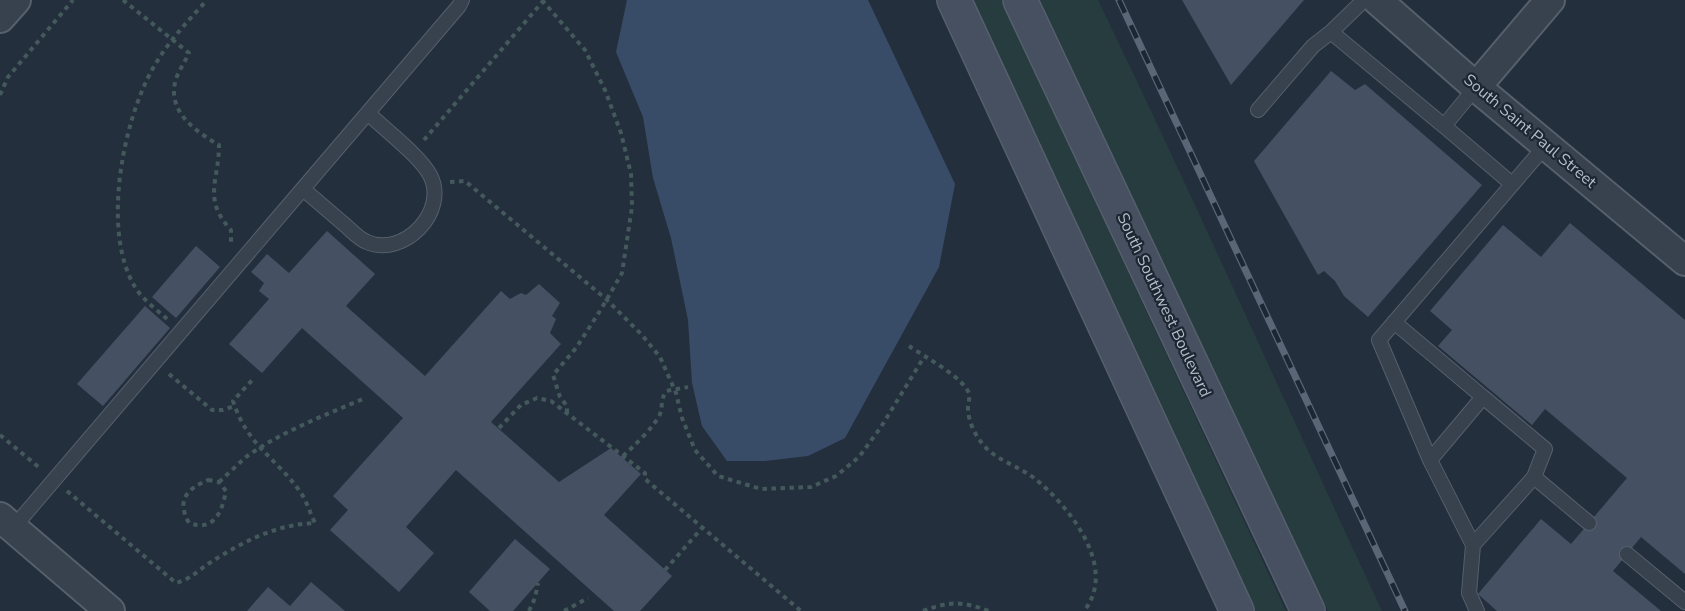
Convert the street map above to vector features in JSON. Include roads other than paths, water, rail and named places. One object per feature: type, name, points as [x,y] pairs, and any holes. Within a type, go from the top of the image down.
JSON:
[{"type":"main road","points":[[954,0],[1238,611]]},
{"type":"main road","name":"South Southwest Boulevard","points":[[1020,0],[1308,611]]},
{"type":"street","points":[[0,18],[16,0]]},
{"type":"street","name":"South Saint Paul Street","points":[[1377,0],[1476,87],[1685,261]]},
{"type":"street","points":[[1476,87],[1550,0]]},
{"type":"street","points":[[6,522],[110,611]]},
{"type":"lane","points":[[6,522],[54,480],[462,0]]},
{"type":"lane","points":[[1258,110],[1313,46],[1364,0]]},
{"type":"lane","points":[[1331,32],[1512,183]]},
{"type":"lane","points":[[1444,126],[1476,87]]},
{"type":"lane","points":[[303,189],[365,241],[379,246],[396,244],[410,237],[428,218],[435,196],[431,177],[422,164],[368,113]]},
{"type":"lane","points":[[1477,611],[1469,593],[1473,545],[1430,460],[1379,340],[1546,145]]},
{"type":"lane","points":[[1394,322],[1545,449],[1534,477],[1473,545]]},
{"type":"lane","points":[[1430,460],[1483,397]]},
{"type":"lane","points":[[1534,477],[1589,523]]},
{"type":"lane","points":[[1627,554],[1685,602]]},
{"type":"water","points":[[627,0],[868,0],[955,184],[939,267],[845,438],[808,456],[765,461],[727,461],[702,426],[692,383],[688,320],[671,238],[653,178],[643,117],[616,52]]},
{"type":"railway","points":[[1119,0],[1405,611]]}]
